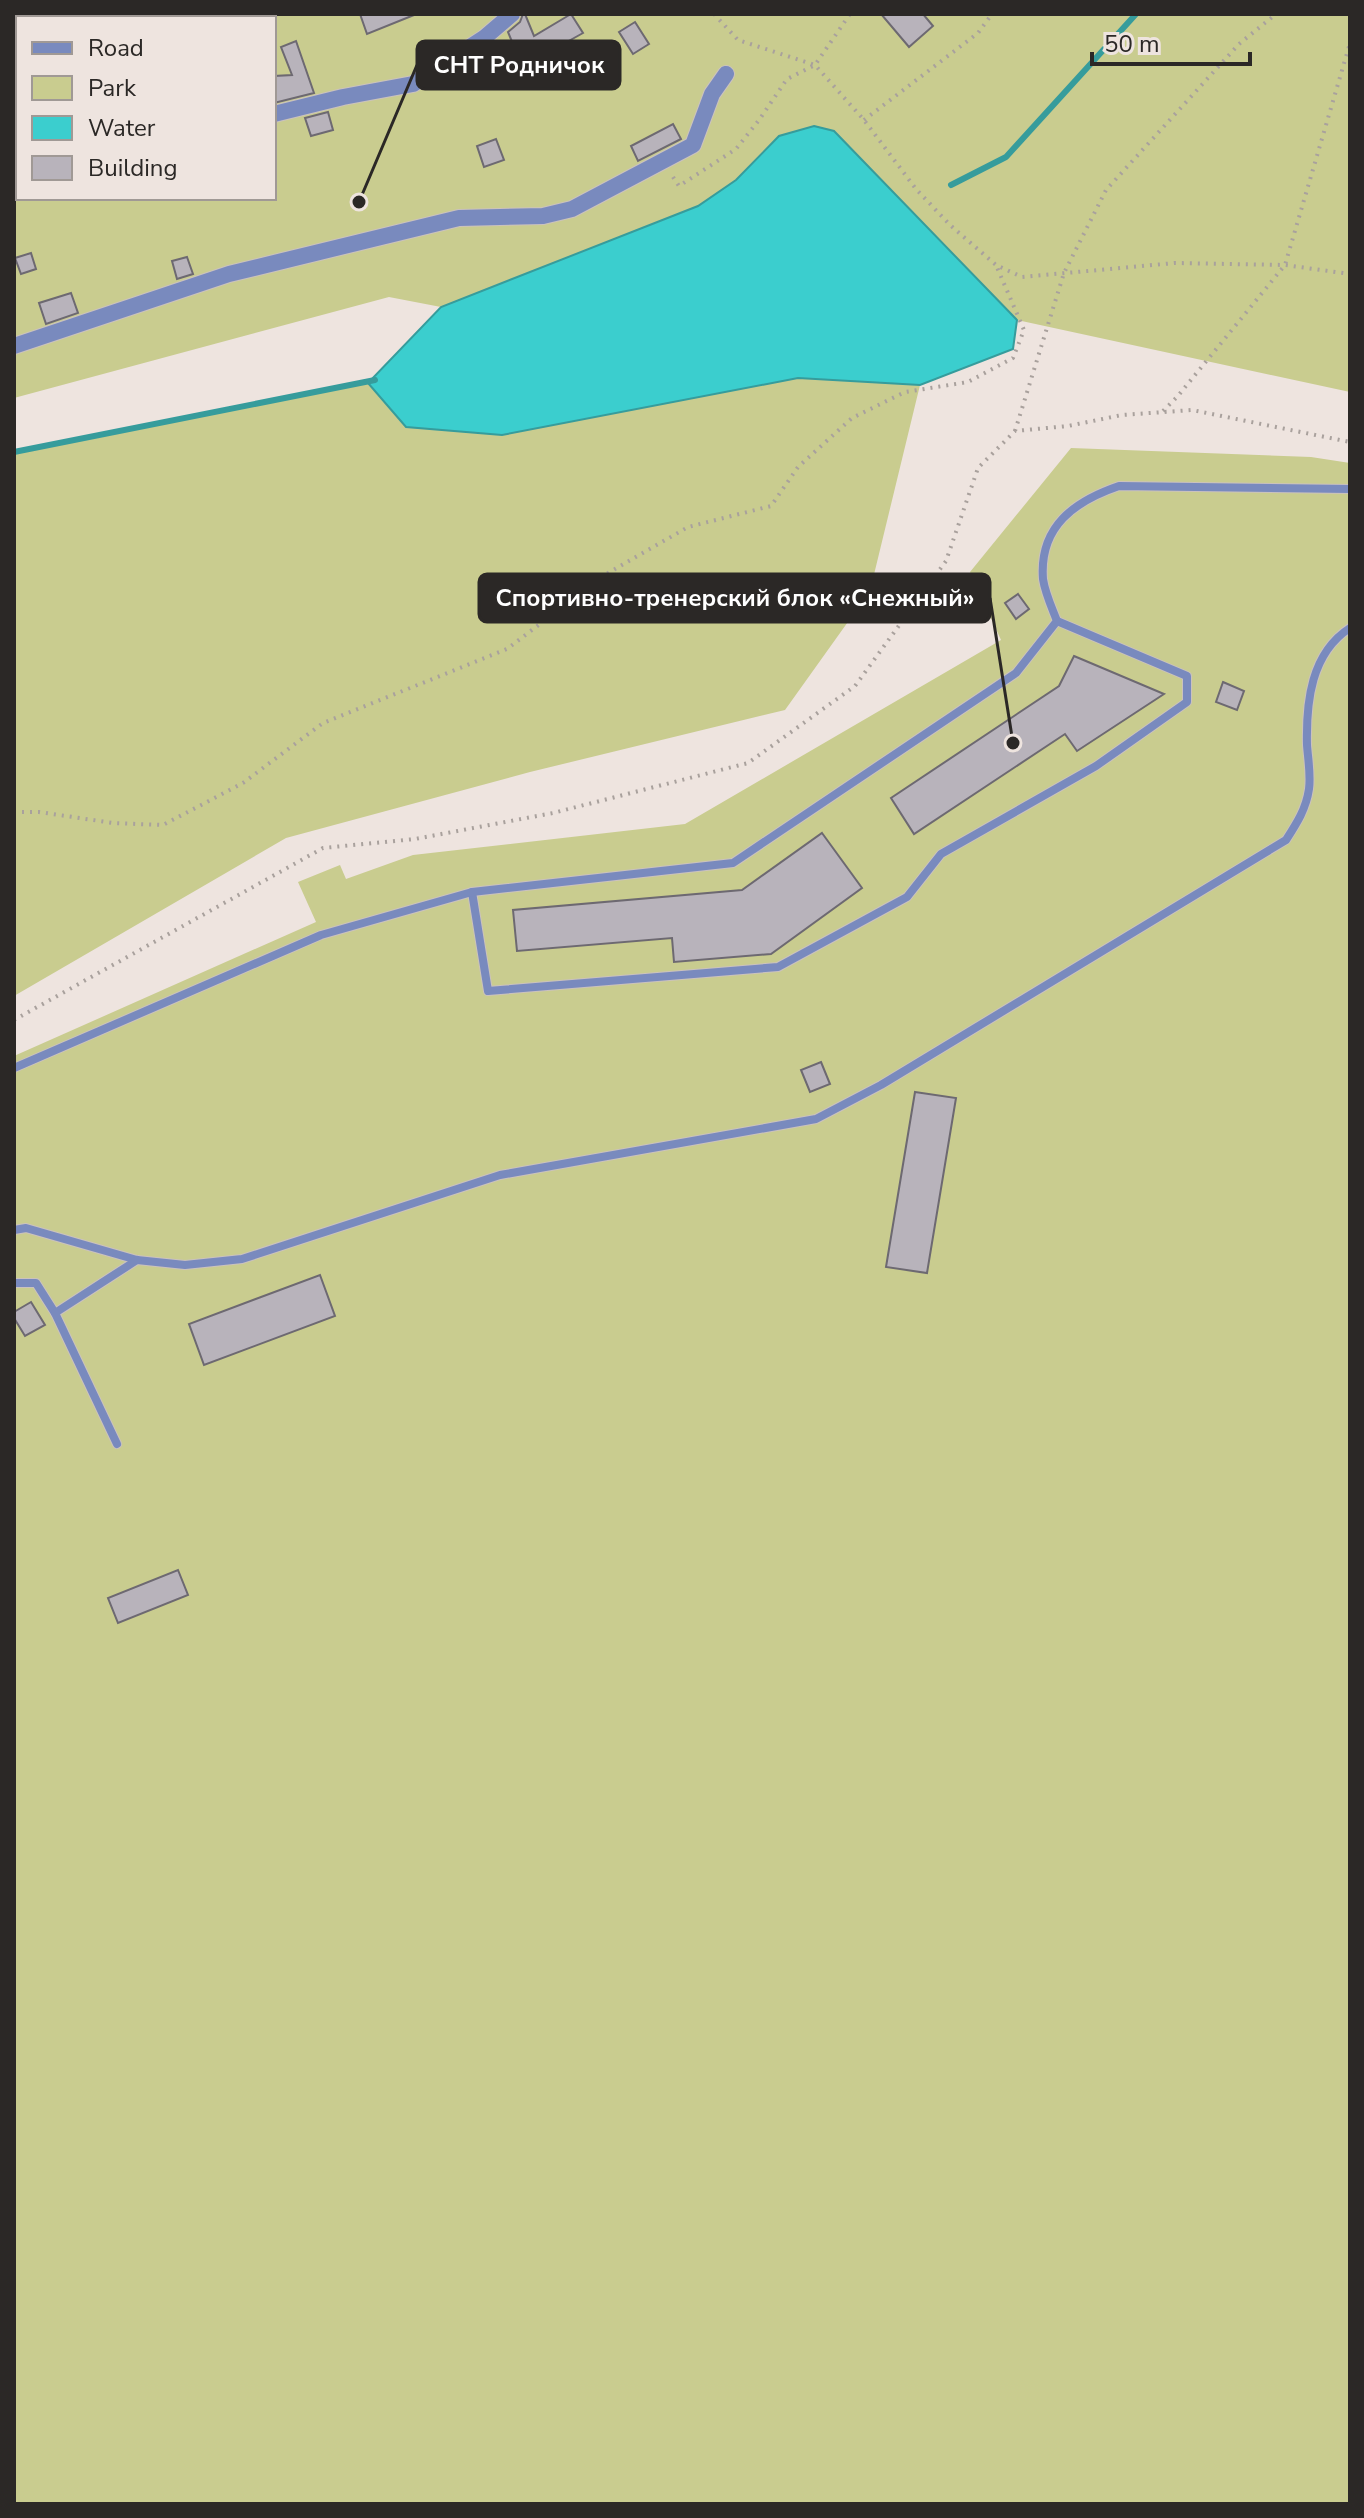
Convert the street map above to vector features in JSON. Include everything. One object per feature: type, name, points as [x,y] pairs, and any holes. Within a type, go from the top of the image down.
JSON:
[{"type":"street","points":[[276,114],[413,84],[484,38],[512,14]]},
{"type":"street","points":[[14,346],[244,270],[459,218],[543,216],[572,209],[693,145],[712,94],[726,74]]},
{"type":"lane","points":[[472,892],[488,991],[778,967],[907,897],[941,854],[1096,766],[1187,702],[1187,676],[1057,621],[1043,581],[1044,557],[1055,527],[1071,509],[1119,486],[1350,489]]},
{"type":"lane","points":[[14,1068],[321,935],[472,892],[733,863],[1016,673],[1057,621]]},
{"type":"lane","points":[[14,1230],[26,1228],[137,1260],[185,1265],[242,1259],[500,1175],[816,1119],[881,1085],[1286,840],[1303,814],[1309,787],[1308,701],[1317,665],[1337,637],[1350,628]]},
{"type":"lane","points":[[55,1313],[137,1260]]},
{"type":"lane","points":[[14,1283],[36,1283],[55,1313],[117,1444]]},
{"type":"path","points":[[714,14],[738,40],[815,65],[864,120],[916,189],[950,225],[996,265],[1022,277],[1175,263],[1285,265],[1350,274]]},
{"type":"path","points":[[679,186],[736,149],[787,79],[815,65],[850,14]]},
{"type":"path","points":[[864,120],[978,33],[992,14]]},
{"type":"path","points":[[14,1020],[323,848],[415,839],[553,813],[748,763],[855,686],[946,561],[978,468],[1015,431],[1064,273],[1106,190],[1239,44],[1276,14]]},
{"type":"path","points":[[1161,412],[1177,397],[1285,265],[1350,43]]},
{"type":"path","points":[[14,812],[163,825],[243,783],[323,723],[507,649],[603,576],[688,527],[771,506],[798,467],[852,418],[905,392],[968,382],[1013,358],[1024,330],[996,265]]},
{"type":"path","points":[[1015,431],[1068,426],[1122,415],[1192,410],[1350,442]]},
{"type":"green space","points":[[14,14],[1350,14],[1350,392],[1017,320],[834,131],[779,136],[736,180],[698,206],[441,307],[389,297],[14,398]]},
{"type":"green space","points":[[798,378],[920,385],[870,591],[785,710],[530,772],[286,838],[14,996],[14,452],[368,383],[406,427],[502,435]]},
{"type":"green space","points":[[1071,448],[1311,457],[1350,463],[1350,2504],[14,2504],[14,1056],[316,922],[298,882],[340,865],[346,879],[413,855],[685,824],[1001,640],[970,572]]},
{"type":"water","points":[[814,126],[834,131],[1017,320],[1013,349],[920,385],[798,378],[502,435],[406,427],[368,383],[441,307],[698,206],[736,180],[779,136]]},
{"type":"building","points":[[360,14],[414,14],[414,15],[367,34]]},
{"type":"building","points":[[523,14],[534,36],[571,14],[583,33],[542,56],[545,62],[524,71],[508,32],[520,22]]},
{"type":"building","points":[[881,14],[923,14],[933,26],[909,47]]},
{"type":"building","points":[[635,22],[649,44],[633,54],[619,32]]},
{"type":"building","points":[[296,41],[314,93],[276,102],[276,76],[292,75],[281,47]]},
{"type":"building","points":[[328,112],[333,130],[311,136],[305,118]]},
{"type":"building","points":[[673,124],[681,139],[638,161],[631,146]]},
{"type":"building","points":[[496,139],[504,160],[484,167],[477,146]]},
{"type":"building","points":[[31,253],[36,269],[21,274],[15,258]]},
{"type":"building","points":[[187,257],[193,274],[177,279],[172,261]]},
{"type":"building","points":[[71,293],[78,313],[46,324],[39,303]]},
{"type":"building","points":[[1018,594],[1029,609],[1016,619],[1005,603]]},
{"type":"building","points":[[1074,656],[1164,694],[1077,751],[1065,734],[914,834],[891,798],[1059,686]]},
{"type":"building","points":[[1223,682],[1244,691],[1237,710],[1216,702]]},
{"type":"building","points":[[822,833],[862,888],[771,954],[674,962],[672,938],[517,951],[513,910],[742,890]]},
{"type":"building","points":[[821,1062],[830,1084],[810,1092],[801,1070]]},
{"type":"building","points":[[915,1092],[956,1098],[927,1273],[886,1267]]},
{"type":"building","points":[[320,1275],[335,1316],[204,1365],[189,1324]]},
{"type":"building","points":[[31,1302],[45,1325],[25,1336],[14,1318],[14,1312]]},
{"type":"building","points":[[178,1570],[188,1595],[118,1623],[108,1598]]},
{"type":"waterway","points":[[951,185],[1006,157],[1136,14]]},
{"type":"waterway","points":[[14,452],[375,380]]},
{"type":"place","name":"СНТ Родничок","points":[[359,202]]},
{"type":"place","name":"Спортивно-тренерский блок «Снежный»","points":[[1013,743]]}]
